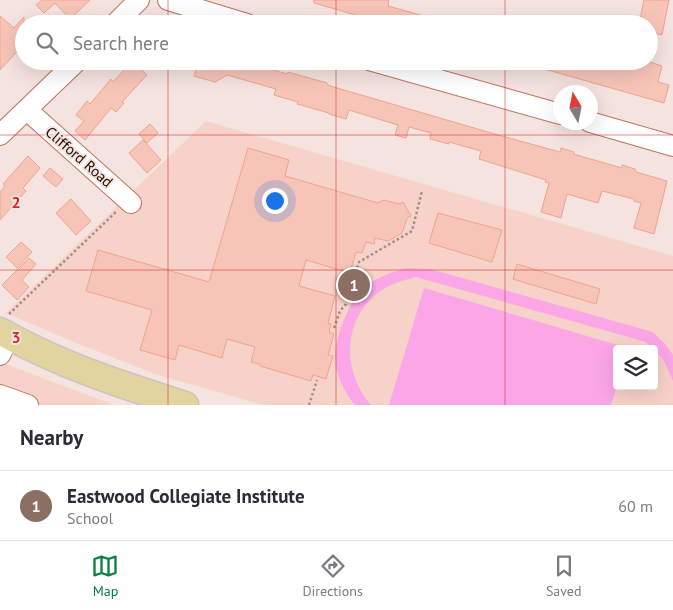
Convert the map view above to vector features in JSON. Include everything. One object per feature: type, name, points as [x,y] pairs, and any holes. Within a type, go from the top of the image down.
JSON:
[{"type":"main road","points":[[4,334],[84,370],[185,405]]},
{"type":"street","points":[[124,15],[139,0]]},
{"type":"street","points":[[168,0],[217,15]]},
{"type":"street","points":[[0,135],[68,70]]},
{"type":"street","points":[[404,70],[553,112]]},
{"type":"street","name":"Clifford Road","points":[[27,110],[131,203]]},
{"type":"street","points":[[598,124],[673,146]]},
{"type":"street","points":[[0,395],[28,405]]},
{"type":"path","points":[[334,328],[340,311],[346,304],[359,262],[412,231],[422,191]]},
{"type":"path","points":[[4,334],[117,211],[131,203]]},
{"type":"path","points":[[309,405],[316,380]]},
{"type":"shaded area","points":[[206,121],[673,256],[673,405],[264,405],[158,375],[6,313]]},
{"type":"shaded area","points":[[405,268],[430,269],[653,332],[673,355],[673,381],[663,359],[658,354],[658,345],[649,345],[646,342],[416,277],[394,284],[379,292],[363,308],[356,321],[351,335],[351,365],[362,393],[371,405],[355,405],[344,388],[336,369],[336,347],[349,308],[366,286],[379,278]]},
{"type":"shaded area","points":[[424,288],[618,345],[613,345],[613,390],[616,390],[611,405],[389,405]]},
{"type":"shaded area","points":[[0,360],[8,365],[114,405],[0,405]]},
{"type":"building","points":[[42,0],[90,0],[74,15],[66,15],[55,3],[44,13],[36,5]]},
{"type":"building","points":[[314,0],[389,0],[388,6],[420,15],[356,15],[314,3]]},
{"type":"building","points":[[644,0],[669,0],[662,35],[658,34],[658,15],[641,15]]},
{"type":"building","points":[[0,16],[15,27],[15,54],[0,70]]},
{"type":"building","points":[[658,65],[662,66],[658,82],[669,85],[664,103],[548,70],[658,70]]},
{"type":"building","points":[[124,70],[142,70],[147,75],[122,102],[124,103],[116,112],[111,108],[85,140],[75,131],[84,121],[76,115],[87,101],[90,104],[111,79],[113,82]]},
{"type":"building","points":[[196,70],[273,70],[287,74],[288,72],[498,135],[560,152],[561,148],[574,152],[573,154],[622,168],[622,165],[635,169],[636,172],[667,181],[654,234],[634,228],[641,203],[634,201],[634,199],[602,191],[598,203],[567,194],[561,218],[541,212],[549,183],[545,182],[546,180],[479,159],[481,151],[430,139],[431,133],[409,127],[406,138],[395,135],[398,125],[349,110],[346,119],[274,95],[276,89],[227,75],[215,82],[194,76]]},
{"type":"building","points":[[150,124],[158,133],[147,143],[139,134]]},
{"type":"building","points":[[143,140],[161,160],[147,173],[129,153]]},
{"type":"building","points":[[248,148],[289,160],[285,176],[378,203],[384,200],[399,204],[403,202],[411,216],[407,218],[402,233],[388,241],[375,238],[374,244],[366,242],[362,253],[356,252],[350,273],[306,260],[299,286],[335,296],[328,323],[331,324],[329,332],[334,334],[328,355],[333,356],[326,379],[313,375],[311,381],[260,366],[260,364],[251,362],[255,347],[227,339],[222,358],[179,345],[175,360],[140,350],[152,310],[86,291],[98,250],[209,282]]},
{"type":"building","points":[[28,156],[40,168],[23,188],[26,191],[0,220],[0,192],[5,186],[3,184]]},
{"type":"building","points":[[50,168],[63,179],[56,187],[43,176]]},
{"type":"building","points":[[71,199],[91,221],[76,235],[56,213]]},
{"type":"building","points":[[438,213],[502,230],[492,262],[429,243]]},
{"type":"building","points":[[21,242],[32,252],[17,268],[6,257]]},
{"type":"building","points":[[29,258],[36,264],[22,280],[29,287],[17,300],[2,285]]},
{"type":"building","points":[[517,264],[600,289],[596,304],[513,279]]},
{"type":"place","name":"Eastwood Collegiate Institute","points":[[354,285]]}]
